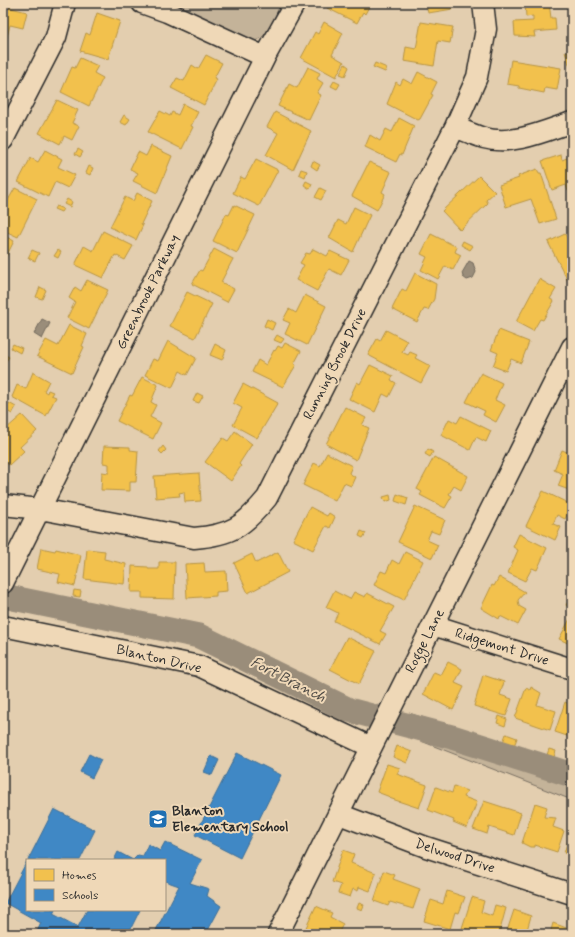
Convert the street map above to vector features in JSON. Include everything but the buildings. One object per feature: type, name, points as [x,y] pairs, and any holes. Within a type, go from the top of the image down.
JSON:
[{"type":"street","points":[[3,140],[56,37],[65,3]]},
{"type":"street","points":[[142,3],[168,12],[265,56]]},
{"type":"street","name":"Greenbrook Parkway","points":[[3,583],[265,56],[295,3]]},
{"type":"street","name":"Running Brook Drive","points":[[3,504],[40,509],[194,538],[216,536],[235,528],[253,515],[267,498],[455,127],[477,77],[486,29],[483,3]]},
{"type":"street","points":[[455,127],[485,138],[506,141],[529,136],[572,122]]},
{"type":"street","name":"Rogge Lane","points":[[278,934],[572,347]]},
{"type":"street","name":"Ridgemont Drive","points":[[433,625],[572,669]]},
{"type":"street","name":"Blanton Drive","points":[[3,626],[199,666],[371,747]]},
{"type":"street","name":"Delwood Drive","points":[[339,814],[426,847],[572,894]]},
{"type":"shaded area","points":[[166,3],[281,3],[274,20],[267,31],[263,36],[254,41]]},
{"type":"shaded area","points":[[469,261],[473,263],[476,272],[473,278],[467,280],[463,277],[462,273]]},
{"type":"shaded area","points":[[42,319],[50,323],[42,339],[34,334]]},
{"type":"shaded area","points":[[409,713],[572,765],[572,800],[398,732]]},
{"type":"waterway","name":"Fort Branch","points":[[3,596],[199,636],[349,710],[452,737],[572,775]]},
{"type":"place","name":"Blanton Elementary School","points":[[158,819]]}]
